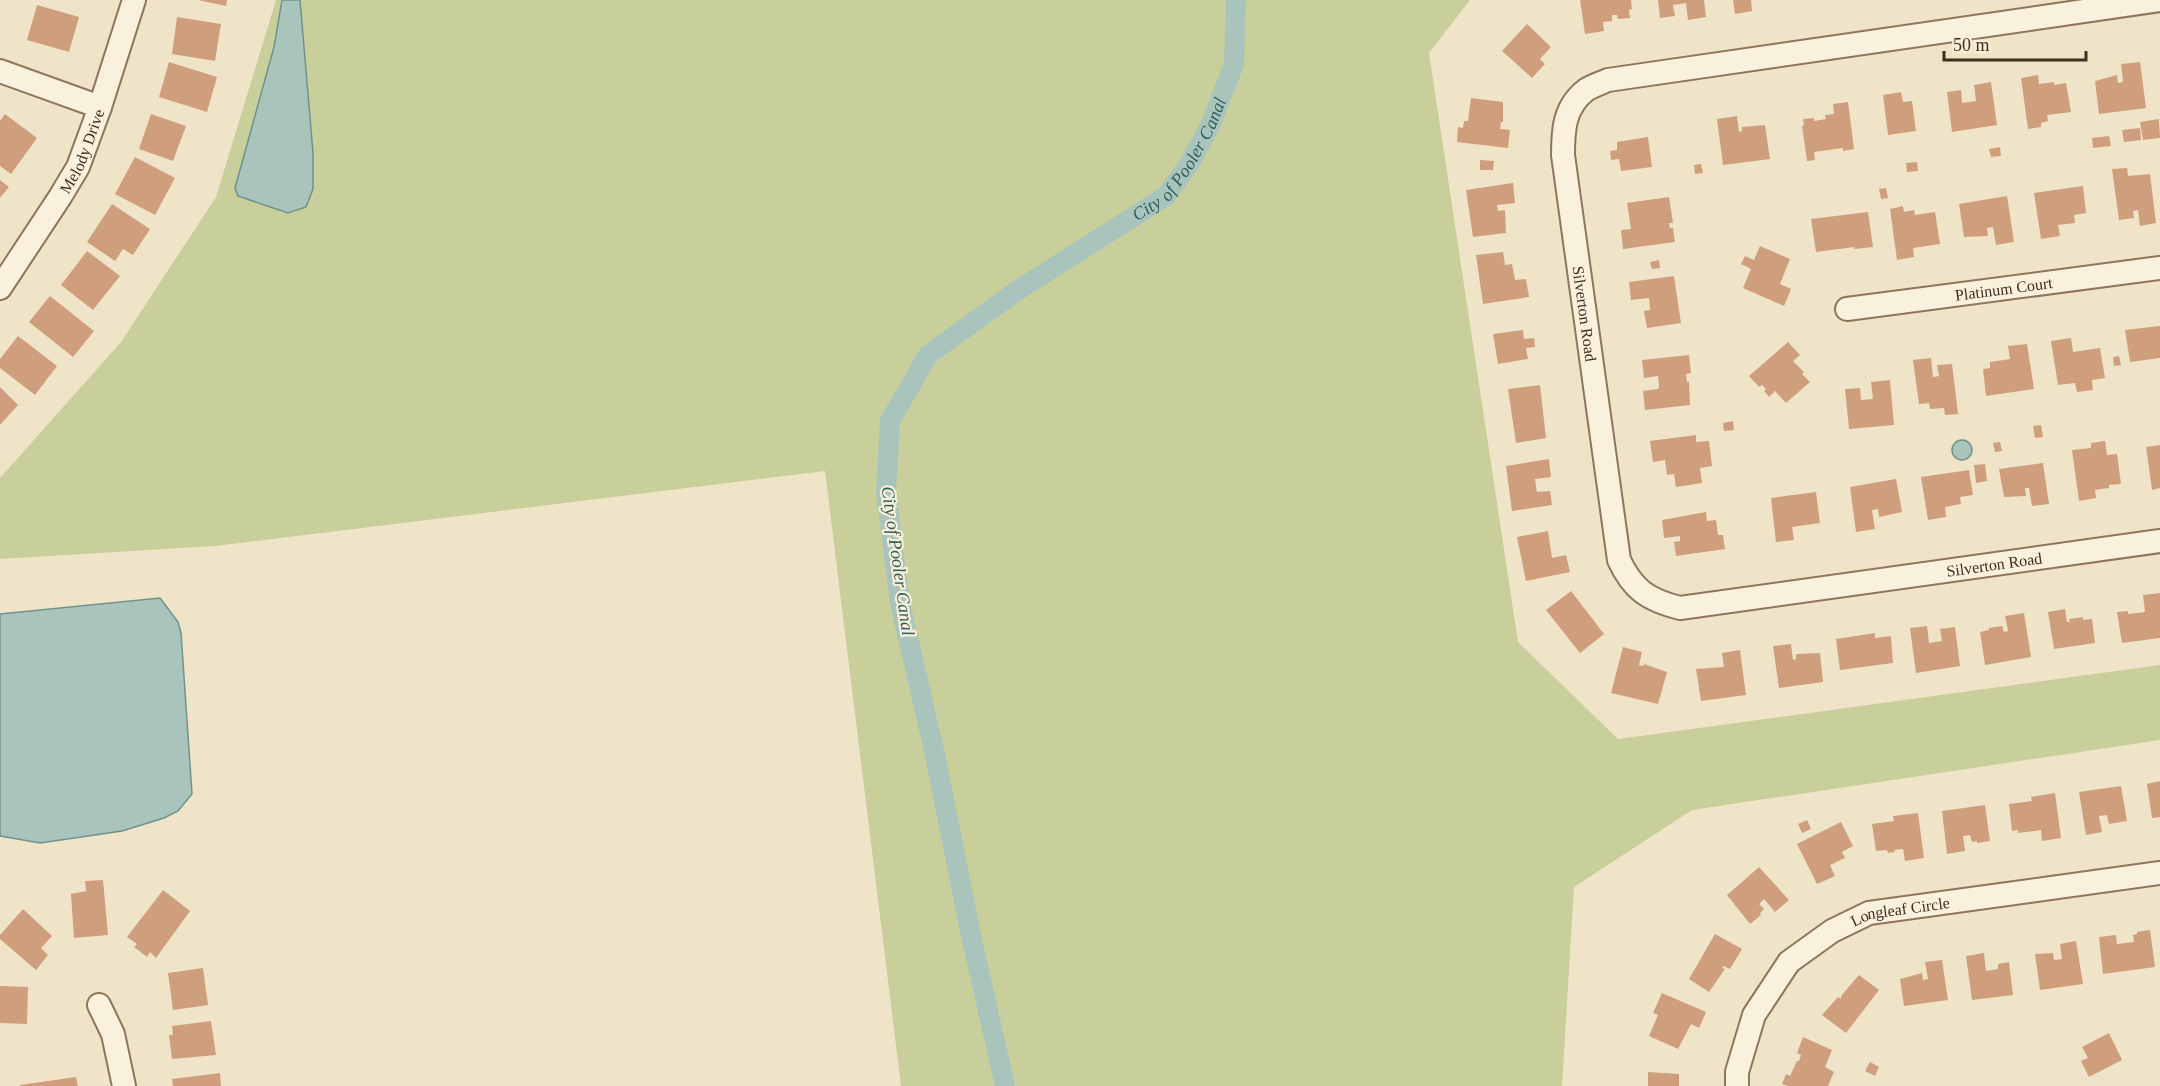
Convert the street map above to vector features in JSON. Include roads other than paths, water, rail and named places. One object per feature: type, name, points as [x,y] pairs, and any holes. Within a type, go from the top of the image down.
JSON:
[{"type":"street","name":"Melody Drive","points":[[0,288],[78,167],[134,0]]},
{"type":"street","name":"Silverton Road","points":[[2160,0],[1608,80],[1586,90],[1572,106],[1563,124],[1563,155],[1619,560],[1628,579],[1642,593],[1659,603],[1680,608],[2160,541]]},
{"type":"street","points":[[0,71],[100,107]]},
{"type":"street","name":"Platinum Court","points":[[1847,309],[2160,268]]},
{"type":"street","name":"Longleaf Circle","points":[[1737,1086],[1737,1072],[1754,1015],[1788,962],[1832,931],[1869,913],[2160,873]]},
{"type":"street","points":[[99,1005],[113,1034],[124,1086]]},
{"type":"water","points":[[282,0],[300,0],[313,153],[313,189],[306,207],[288,213],[238,196],[235,188],[274,47]]},
{"type":"water","points":[[1958,440],[1966,440],[1972,446],[1972,454],[1966,460],[1958,460],[1952,454],[1952,446]]},
{"type":"water","points":[[160,598],[178,622],[181,633],[192,794],[178,811],[164,818],[122,831],[40,843],[0,836],[0,614]]},
{"type":"waterway","name":"City of Pooler Canal","points":[[1005,1086],[970,931],[935,755],[900,603],[886,491],[890,421],[928,355],[1015,292],[1166,196],[1189,164],[1210,126],[1234,64],[1236,0]]}]
